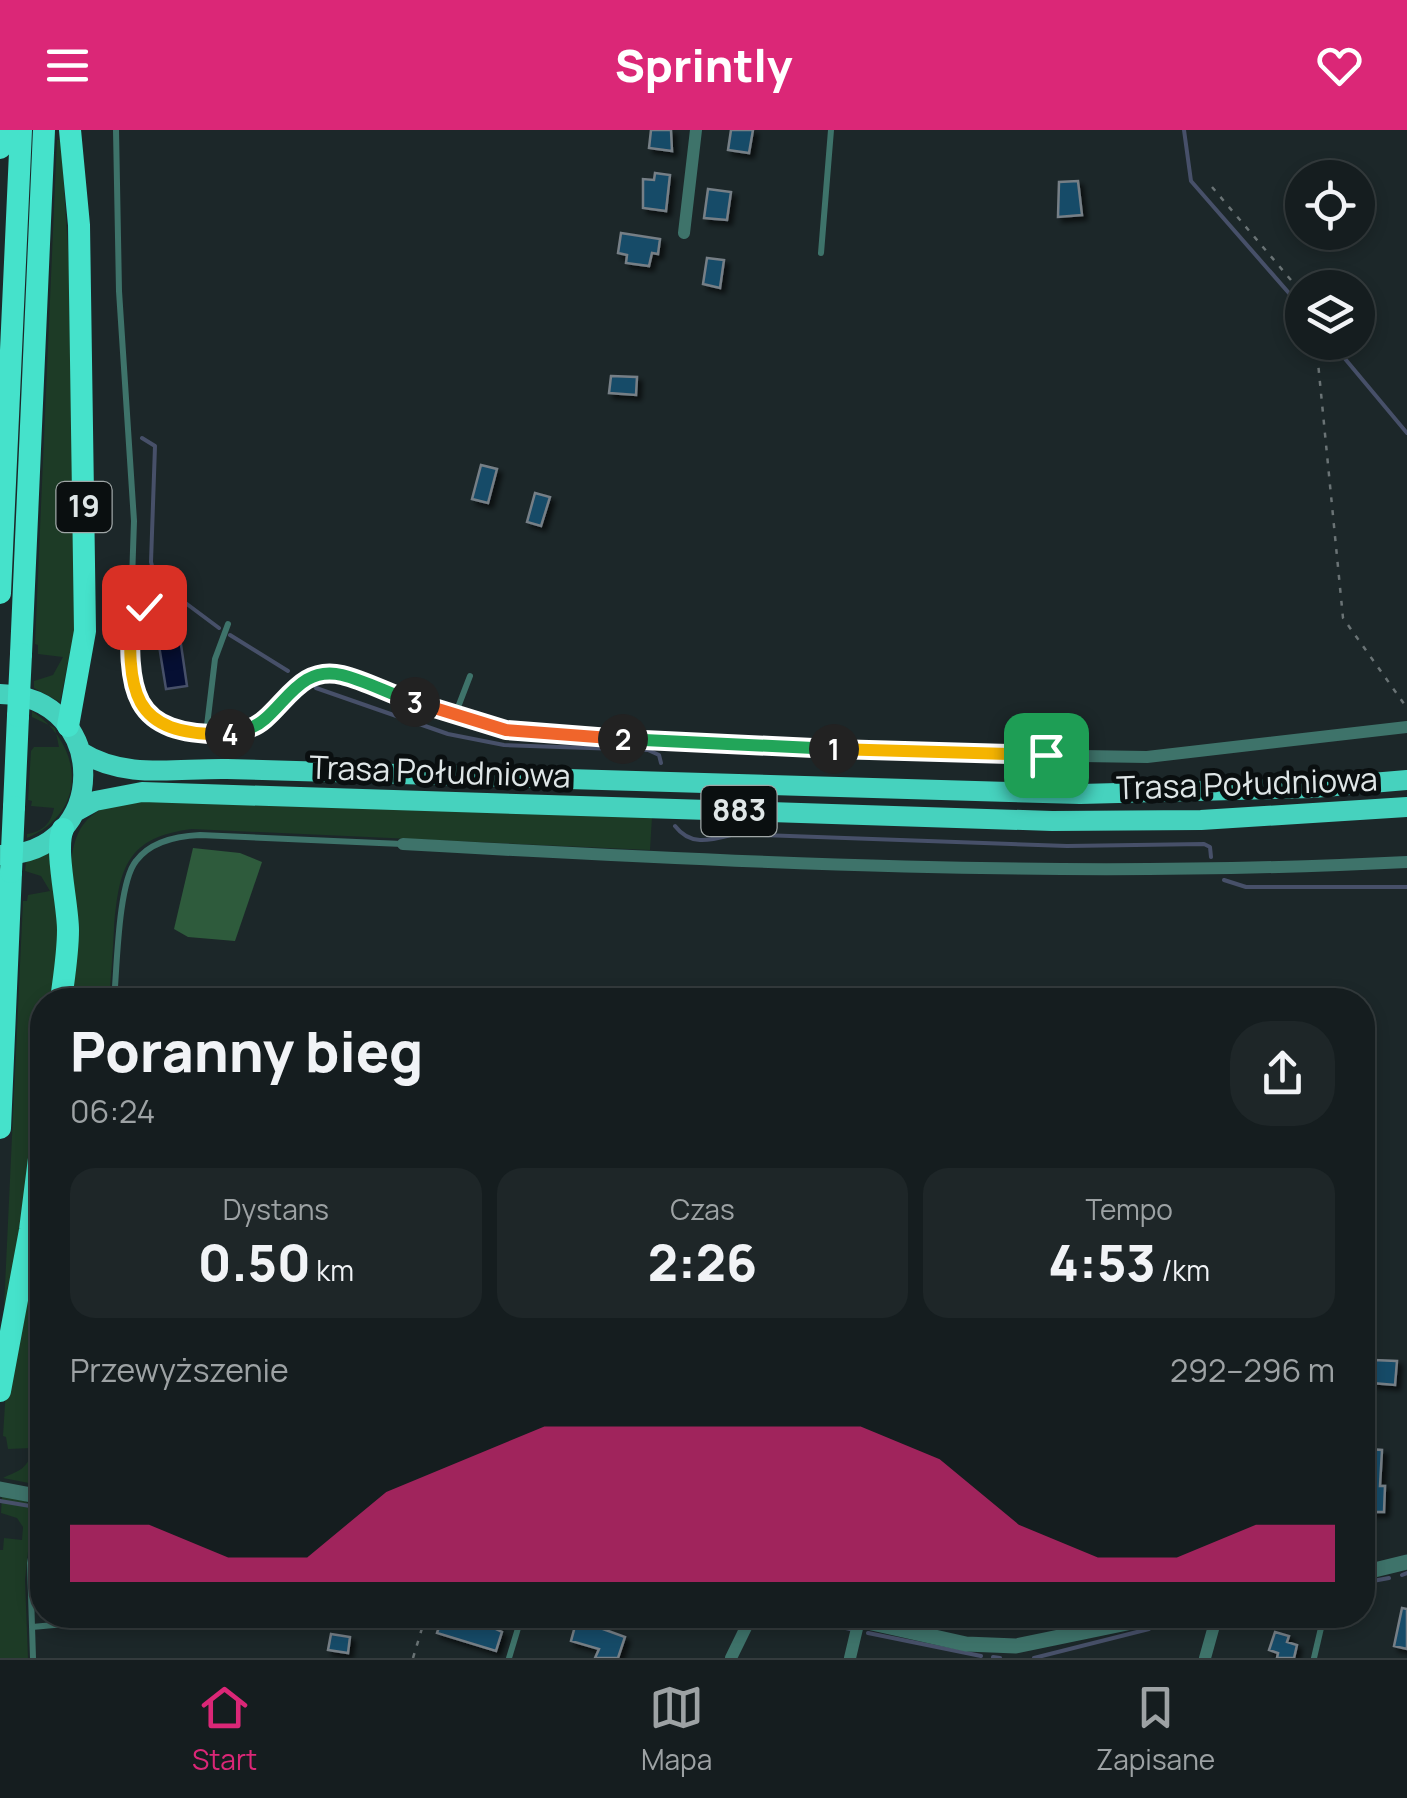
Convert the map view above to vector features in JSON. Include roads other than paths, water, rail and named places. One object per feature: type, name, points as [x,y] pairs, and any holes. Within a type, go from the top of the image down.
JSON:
[{"type":"highway","points":[[0,148],[2,130]]},
{"type":"highway","points":[[0,592],[20,130]]},
{"type":"highway","points":[[0,1128],[6,863],[14,808],[44,130]]},
{"type":"highway","name":"19","points":[[68,726],[85,631],[80,255],[70,130]]},
{"type":"highway","points":[[0,694],[39,702],[68,726],[81,752],[84,783],[58,848],[64,870],[68,931],[62,988]]},
{"type":"highway","name":"Trasa Południowa","points":[[81,752],[116,768],[137,771],[227,768],[1080,794],[1313,788],[1407,780]]},
{"type":"highway","name":"Trasa Południowa","points":[[69,821],[95,800],[142,792],[1052,820],[1201,820],[1407,807]]},
{"type":"highway","name":"883","points":[[6,863],[38,847],[69,821]]},
{"type":"highway","points":[[0,1390],[30,1230]]},
{"type":"street","points":[[684,233],[696,130]]},
{"type":"street","points":[[455,714],[506,730],[550,736],[945,754],[1129,757],[1407,728]]},
{"type":"street","points":[[403,844],[882,866],[1111,871],[1247,870],[1407,862]]},
{"type":"street","points":[[0,1489],[30,1494]]},
{"type":"street","points":[[1375,1570],[1407,1562]]},
{"type":"street","points":[[732,1658],[746,1628]]},
{"type":"street","points":[[850,1658],[857,1628]]},
{"type":"street","points":[[895,1628],[966,1644],[1016,1646],[1103,1628]]},
{"type":"street","points":[[1206,1658],[1214,1628]]},
{"type":"lane","points":[[116,130],[119,291],[134,521],[129,668],[135,695],[155,719],[174,728],[228,734],[248,730],[265,719],[292,687],[318,674],[341,674],[383,692],[455,714],[470,676]]},
{"type":"lane","points":[[820,253],[831,130]]},
{"type":"lane","points":[[131,605],[150,608],[156,616]]},
{"type":"lane","points":[[206,734],[214,659],[228,624]]},
{"type":"lane","points":[[115,988],[130,873],[135,862],[152,846],[180,836],[403,844]]},
{"type":"lane","points":[[32,1628],[33,1658]]},
{"type":"lane","points":[[509,1658],[518,1628]]},
{"type":"lane","points":[[1314,1658],[1321,1628]]},
{"type":"water","points":[[178,624],[187,686],[166,689],[157,633]]},
{"type":"waterway","points":[[1184,130],[1191,181],[1285,289]]},
{"type":"waterway","points":[[1346,360],[1407,433]]},
{"type":"waterway","points":[[142,438],[155,446],[151,562],[156,581],[219,628]]},
{"type":"waterway","points":[[230,635],[288,671]]},
{"type":"waterway","points":[[316,688],[448,734],[504,745],[648,750],[659,755],[661,763]]},
{"type":"waterway","points":[[675,826],[688,837],[702,840],[735,834],[1067,846],[1204,844],[1210,847],[1211,857]]},
{"type":"waterway","points":[[1224,880],[1246,887],[1407,887]]},
{"type":"waterway","points":[[0,1501],[30,1506]]},
{"type":"waterway","points":[[1402,1575],[1407,1573]]},
{"type":"waterway","points":[[1375,1581],[1389,1578]]},
{"type":"waterway","points":[[846,1628],[850,1629]]},
{"type":"waterway","points":[[1034,1658],[1149,1629]]},
{"type":"waterway","points":[[868,1633],[981,1656]]},
{"type":"waterway","points":[[993,1657],[1000,1658]]}]
